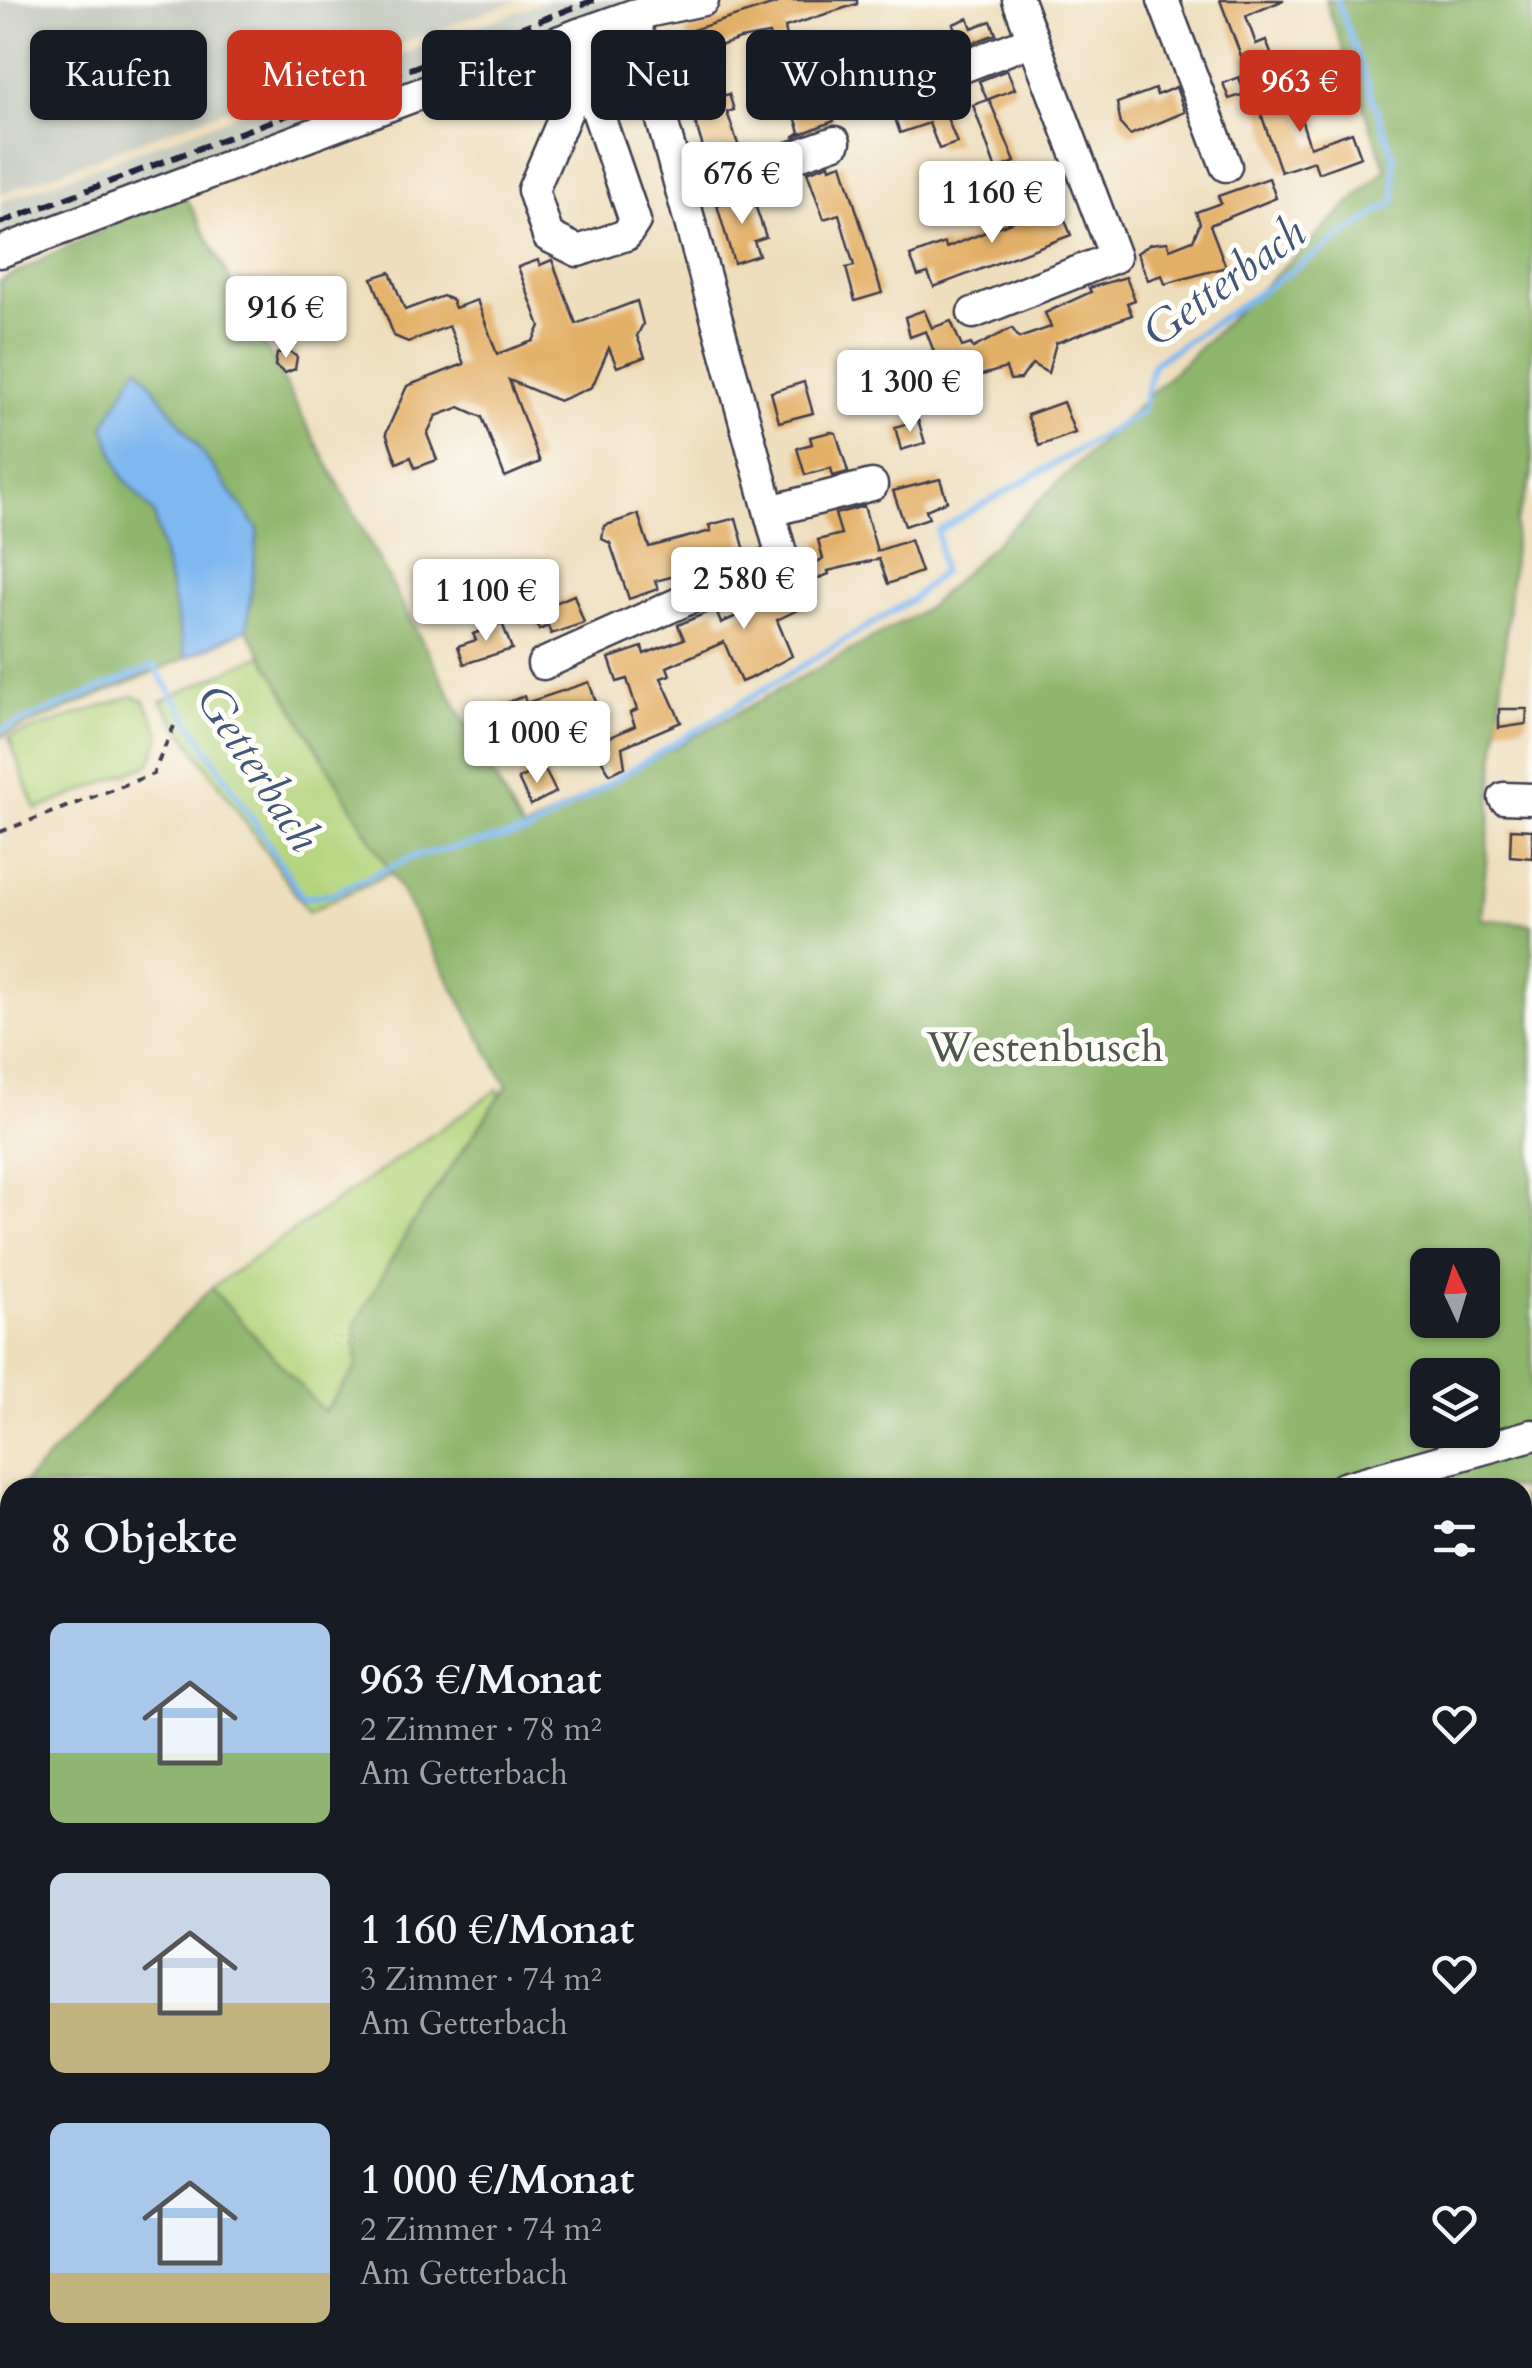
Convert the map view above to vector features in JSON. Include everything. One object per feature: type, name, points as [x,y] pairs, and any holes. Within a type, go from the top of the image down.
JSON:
[{"type":"street","points":[[0,252],[580,42],[633,15],[702,0]]},
{"type":"street","points":[[973,313],[1115,257],[1018,0]]},
{"type":"street","points":[[1163,0],[1226,166]]},
{"type":"street","points":[[543,664],[782,557],[633,15]]},
{"type":"street","points":[[971,64],[1033,40]]},
{"type":"street","points":[[580,42],[588,84],[636,221],[626,235],[578,251],[548,236],[533,190],[570,106],[580,42]]},
{"type":"street","points":[[675,168],[717,184],[835,142]]},
{"type":"street","points":[[770,511],[872,485]]},
{"type":"street","points":[[1379,1478],[1532,1435]]},
{"type":"path","points":[[0,832],[153,774],[174,726]]},
{"type":"shaded area","points":[[0,0],[517,0],[437,30],[422,30],[422,36],[402,43],[402,30],[227,30],[227,109],[207,116],[207,30],[30,30],[30,120],[197,120],[0,194]]},
{"type":"shaded area","points":[[549,0],[669,0],[571,36],[571,30],[467,30]]},
{"type":"shaded area","points":[[422,47],[422,91],[402,99],[402,54]]},
{"type":"shaded area","points":[[227,118],[344,120],[0,247],[0,202]]},
{"type":"green space","name":"Westenbusch","points":[[1325,0],[1532,0],[1532,476],[1516,522],[1481,919],[1532,924],[1532,1478],[29,1478],[211,1288],[324,1412],[357,1367],[355,1325],[410,1227],[507,1086],[395,880],[247,629],[258,529],[139,367],[104,426],[122,476],[154,514],[186,658],[0,737],[0,281],[182,190],[523,831],[927,608],[1386,169]]},
{"type":"green space","points":[[264,654],[391,873],[308,912],[161,701]]},
{"type":"green space","points":[[132,696],[144,700],[161,734],[150,764],[36,810],[9,738]]},
{"type":"green space","points":[[498,1089],[500,1096],[410,1227],[356,1324],[357,1367],[323,1412],[211,1288]]},
{"type":"water","points":[[138,366],[258,529],[247,629],[186,658],[154,514],[122,476],[104,426]]},
{"type":"building","points":[[777,0],[857,0],[857,4],[785,27],[786,30],[746,30],[746,38],[726,44],[726,30],[692,30],[778,3]]},
{"type":"building","points":[[1220,0],[1284,0],[1246,16],[1256,44],[1266,40],[1274,62],[1247,72]]},
{"type":"building","points":[[968,18],[972,28],[991,21],[996,34],[971,44],[971,30],[955,30],[953,24]]},
{"type":"building","points":[[1007,70],[1015,89],[989,99],[1015,162],[996,170],[973,105],[987,100],[979,81]]},
{"type":"building","points":[[1239,77],[1245,94],[1229,99],[1223,83]]},
{"type":"building","points":[[1299,84],[1305,100],[1296,103],[1310,147],[1352,132],[1361,157],[1318,173],[1314,161],[1281,172],[1256,99]]},
{"type":"building","points":[[1176,87],[1185,112],[1130,135],[1121,125],[1117,103],[1155,89],[1157,95]]},
{"type":"building","points":[[729,94],[734,110],[727,112],[741,153],[707,160],[694,120],[726,120]]},
{"type":"building","points":[[796,120],[834,121],[793,137],[800,132]]},
{"type":"building","points":[[896,120],[948,120],[957,143],[939,149],[929,123],[900,133]]},
{"type":"building","points":[[829,164],[830,168],[842,164],[882,293],[855,301],[846,268],[854,266],[839,214],[824,219],[807,172]]},
{"type":"building","points":[[1269,178],[1276,198],[1210,225],[1226,267],[1165,284],[1162,275],[1148,280],[1137,253],[1150,244],[1167,242],[1170,249],[1193,240],[1200,223],[1196,212],[1221,203],[1218,196]]},
{"type":"building","points":[[751,193],[766,237],[754,241],[759,255],[734,263],[717,205]]},
{"type":"building","points":[[1058,203],[1071,235],[934,287],[928,273],[918,276],[910,256],[945,243],[946,248]]},
{"type":"building","points":[[538,260],[540,265],[552,260],[576,324],[637,301],[643,324],[637,336],[645,357],[617,367],[609,348],[592,387],[559,401],[509,380],[540,462],[505,477],[482,417],[460,407],[436,416],[427,434],[437,460],[415,468],[411,457],[397,463],[386,433],[407,386],[464,364],[449,326],[408,342],[394,336],[372,278],[390,272],[405,310],[443,296],[452,300],[455,308],[477,300],[497,354],[533,341],[540,326],[518,267]]},
{"type":"building","points":[[1126,277],[1135,300],[1127,303],[1132,315],[1056,343],[1048,373],[1032,364],[1021,379],[1010,380],[1006,368],[958,382],[964,398],[941,407],[934,388],[946,383],[926,331],[910,337],[905,317],[924,310],[932,328],[951,321],[962,347],[971,344],[973,348],[1012,328],[1019,338],[1051,327],[1045,313],[1091,292],[1089,288]]},
{"type":"building","points":[[288,350],[297,357],[295,369],[285,373],[275,366],[277,354]]},
{"type":"building","points":[[804,382],[813,413],[779,422],[771,392]]},
{"type":"building","points":[[1063,402],[1075,433],[1039,446],[1027,415]]},
{"type":"building","points":[[918,420],[925,443],[901,450],[895,427]]},
{"type":"building","points":[[836,433],[848,472],[833,476],[831,468],[805,475],[797,448],[812,444],[810,437]]},
{"type":"building","points":[[940,479],[947,501],[926,510],[929,518],[905,526],[893,491]]},
{"type":"building","points":[[864,506],[877,551],[910,540],[921,572],[888,584],[879,559],[828,571],[829,574],[808,582],[816,601],[777,620],[792,656],[741,682],[724,642],[667,667],[670,675],[661,678],[681,722],[622,747],[625,767],[610,774],[592,745],[635,726],[630,713],[637,710],[627,679],[617,682],[609,658],[642,647],[644,654],[684,639],[678,625],[715,609],[721,623],[772,600],[766,586],[823,559],[818,540],[841,534],[835,514]]},
{"type":"building","points":[[638,514],[649,547],[711,531],[709,525],[736,518],[745,551],[704,562],[706,568],[655,581],[658,589],[629,599],[610,543],[602,539],[604,526]]},
{"type":"building","points":[[574,595],[584,623],[551,634],[548,626],[539,630],[533,612]]},
{"type":"building","points":[[502,623],[512,649],[464,664],[458,646],[476,640],[473,634]]},
{"type":"building","points":[[589,682],[598,708],[509,742],[513,753],[497,758],[484,722],[505,717],[501,705],[524,696],[526,703]]},
{"type":"building","points":[[1499,709],[1527,709],[1526,724],[1499,728]]},
{"type":"building","points":[[543,766],[556,792],[531,805],[518,779]]},
{"type":"building","points":[[1511,829],[1532,830],[1532,858],[1510,856]]},
{"type":"waterway","name":"Getterbach","points":[[0,731],[154,666],[303,898],[332,894],[415,856],[529,832],[911,600],[942,572],[938,531],[1142,411],[1153,364],[1395,201],[1394,157],[1337,0]]},
{"type":"railway","points":[[0,223],[594,0]]}]
